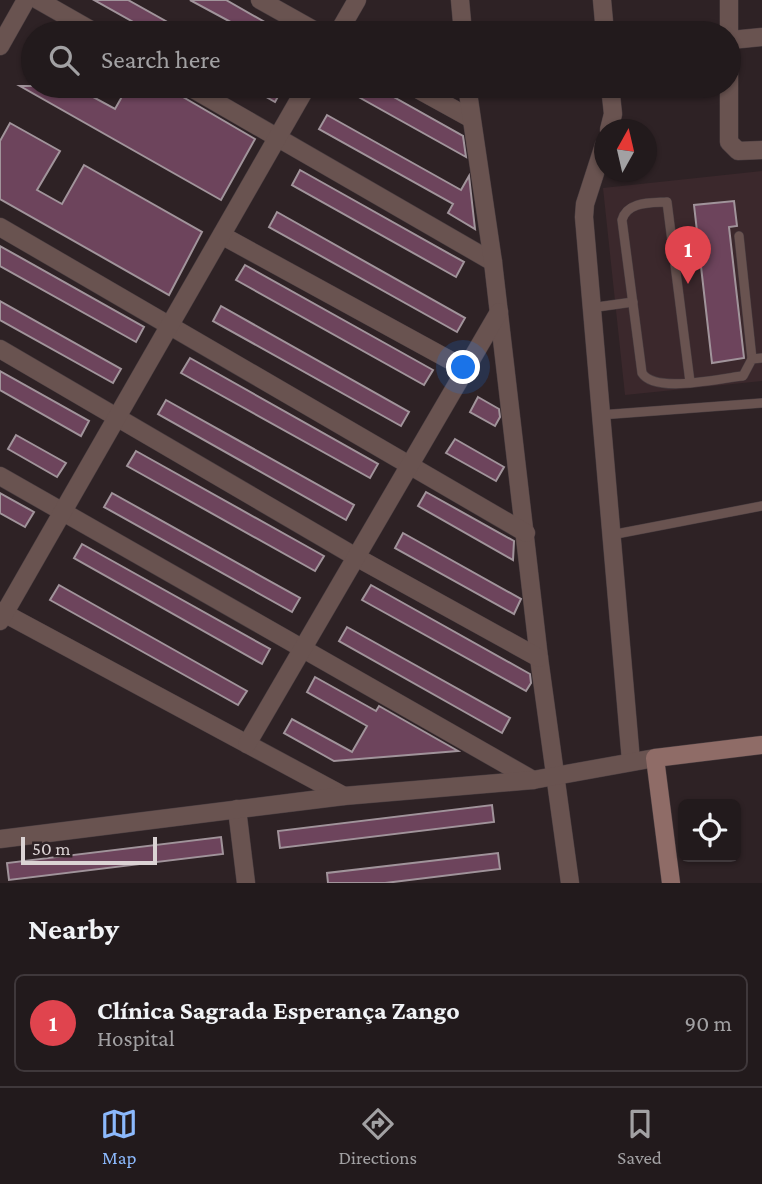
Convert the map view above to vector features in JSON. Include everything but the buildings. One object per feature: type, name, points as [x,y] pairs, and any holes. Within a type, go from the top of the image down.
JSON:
[{"type":"street","points":[[0,46],[26,0]]},
{"type":"street","points":[[38,0],[75,21]]},
{"type":"street","points":[[260,0],[298,21]]},
{"type":"street","points":[[345,21],[357,0]]},
{"type":"street","points":[[460,0],[462,21]]},
{"type":"street","points":[[602,0],[604,21]]},
{"type":"street","points":[[729,0],[730,21]]},
{"type":"street","points":[[741,39],[762,37]]},
{"type":"street","points":[[209,98],[493,261]]},
{"type":"street","points":[[300,98],[172,325],[1,615],[344,796]]},
{"type":"street","points":[[434,98],[470,118]]},
{"type":"street","points":[[468,98],[493,261],[539,658],[570,883]]},
{"type":"street","points":[[611,98],[612,119]]},
{"type":"street","points":[[730,98],[729,142],[738,150],[762,150]]},
{"type":"street","points":[[594,176],[585,204],[590,308],[631,761]]},
{"type":"street","points":[[0,227],[526,533]]},
{"type":"street","points":[[223,236],[466,369]]},
{"type":"street","points":[[247,744],[499,312]]},
{"type":"street","points":[[0,349],[118,415],[356,556],[539,658]]},
{"type":"street","points":[[0,476],[533,780]]},
{"type":"street","points":[[0,839],[344,796],[533,780],[631,761],[762,745]]},
{"type":"street","points":[[655,758],[671,883]]},
{"type":"street","points":[[237,809],[246,883]]},
{"type":"lane","points":[[690,382],[667,202],[636,205],[623,214],[642,373],[646,379],[660,384],[690,382],[743,376],[757,358],[739,236]]},
{"type":"lane","points":[[590,308],[633,302]]},
{"type":"lane","points":[[600,415],[762,403]]},
{"type":"lane","points":[[611,535],[762,506]]},
{"type":"shaded area","points":[[762,171],[762,381],[625,395],[603,188]]},
{"type":"place","name":"Clínica Sagrada Esperança Zango","points":[[688,284]]}]
